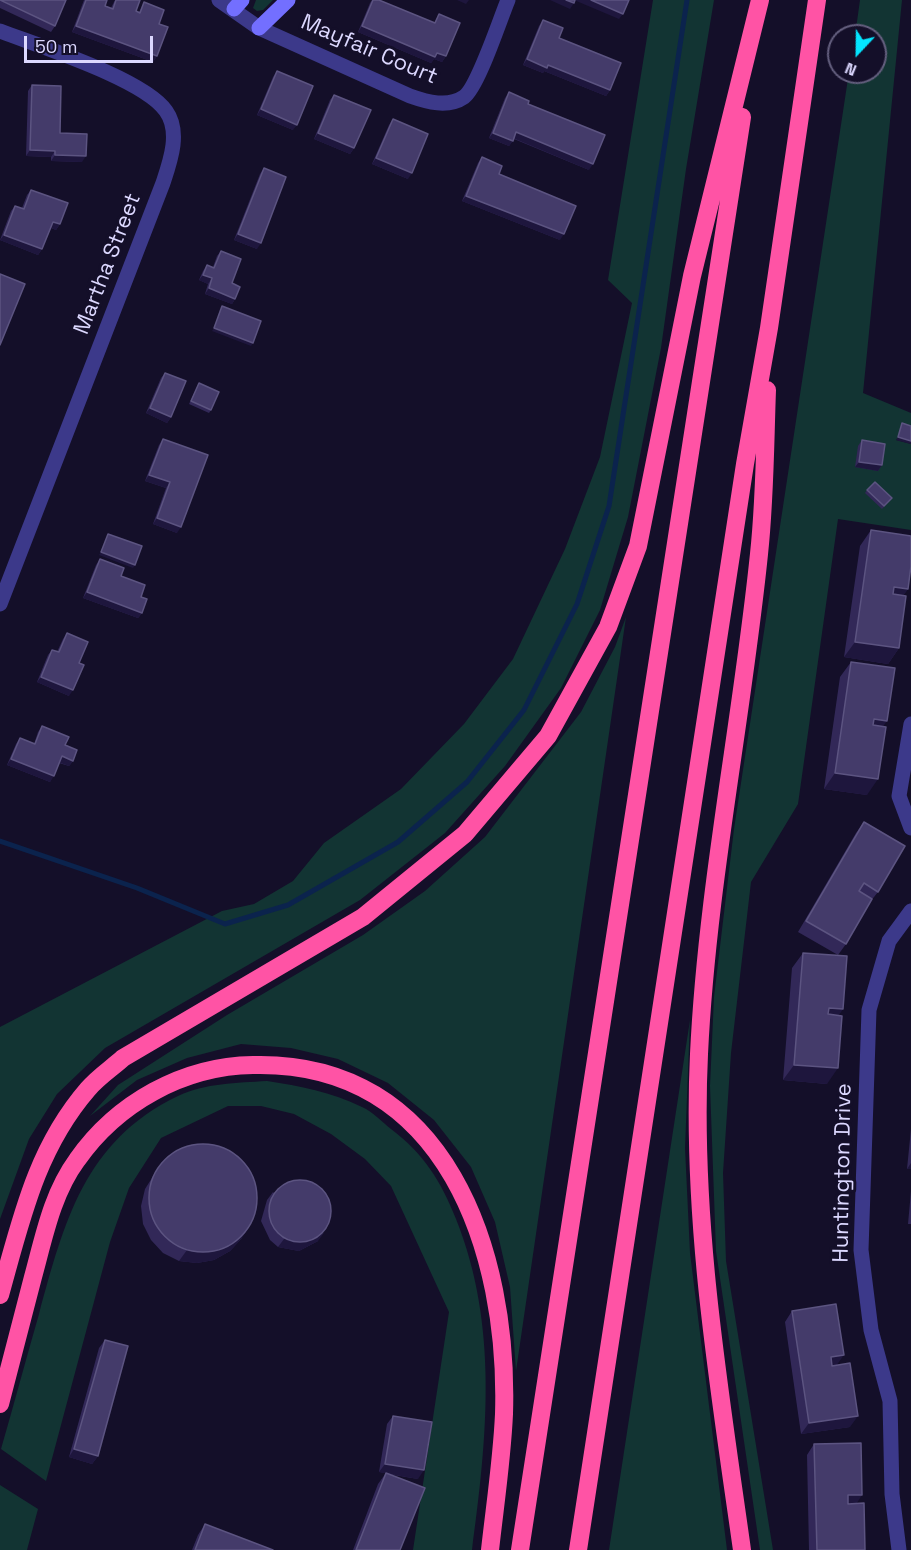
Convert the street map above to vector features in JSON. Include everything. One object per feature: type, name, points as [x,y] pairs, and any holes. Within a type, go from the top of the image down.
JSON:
[{"type":"highway","points":[[0,1295],[27,1196],[46,1148],[89,1088],[123,1058],[363,917],[465,834],[548,736],[608,627],[638,546],[692,276],[760,0]]},
{"type":"highway","points":[[520,1550],[760,0]]},
{"type":"highway","points":[[578,1550],[745,464],[769,328],[817,0]]},
{"type":"highway","points":[[742,1550],[716,1362],[702,1237],[699,1057],[712,889],[759,556],[769,328]]},
{"type":"highway","points":[[0,1404],[52,1211],[76,1161],[104,1127],[161,1087],[193,1074],[236,1065],[274,1064],[312,1070],[349,1082],[387,1102],[424,1135],[453,1176],[475,1220],[487,1254],[497,1305],[502,1351],[504,1413],[490,1550]]},
{"type":"street","name":"Mayfair Court","points":[[219,0],[238,4],[259,28],[410,96],[431,103],[449,103],[464,97],[474,83],[508,0]]},
{"type":"street","points":[[259,28],[288,0]]},
{"type":"street","name":"Martha Street","points":[[0,31],[127,82],[167,111],[173,132],[172,157],[163,183],[0,604]]},
{"type":"street","points":[[911,724],[899,796],[911,828]]},
{"type":"street","name":"Huntington Drive","points":[[899,1550],[892,1494],[890,1401],[871,1330],[861,1250],[869,1010],[889,941],[911,911]]},
{"type":"green space","points":[[256,0],[273,0],[263,10],[257,11],[253,8]]},
{"type":"green space","points":[[653,0],[714,0],[686,169],[661,348],[628,517],[600,610],[561,688],[505,766],[445,833],[360,900],[105,1048],[57,1094],[29,1139],[0,1219],[0,1027],[222,911],[254,904],[293,881],[324,843],[401,789],[464,724],[513,659],[565,549],[600,457],[632,303],[608,280]]},
{"type":"green space","points":[[860,0],[902,0],[863,393],[911,413],[911,429],[896,440],[911,444],[911,530],[838,519],[798,804],[751,882],[731,1053],[723,1173],[726,1261],[773,1550],[760,1550],[716,1251],[710,1086],[714,997],[734,829],[847,84],[887,84],[887,24],[857,24]]},
{"type":"green space","points":[[626,617],[516,1371],[510,1287],[495,1222],[471,1167],[434,1120],[388,1083],[338,1059],[291,1048],[241,1044],[187,1058],[137,1080],[90,1116],[118,1085],[227,1015],[363,935],[425,891],[485,837],[581,712],[615,647]]},
{"type":"green space","points":[[690,1020],[685,1148],[690,1253],[727,1550],[609,1550]]},
{"type":"green space","points":[[267,1081],[327,1094],[370,1112],[403,1138],[422,1158],[438,1180],[450,1205],[470,1259],[479,1300],[484,1341],[485,1425],[472,1550],[413,1550],[449,1312],[391,1186],[365,1159],[331,1134],[294,1114],[261,1106],[228,1106],[161,1138],[129,1188],[110,1242],[46,1481],[1,1449],[58,1248],[69,1217],[99,1161],[120,1136],[146,1115],[178,1096],[210,1086]]},
{"type":"green space","points":[[0,1485],[38,1509],[27,1550],[0,1550]]},
{"type":"building","points":[[0,0],[66,0],[55,26]]},
{"type":"building","points":[[86,0],[107,0],[105,6],[113,9],[116,0],[140,0],[136,11],[140,13],[144,2],[164,10],[159,24],[168,27],[157,56],[76,26]]},
{"type":"building","points":[[373,0],[379,0],[435,23],[439,14],[460,23],[446,56],[437,53],[435,57],[362,26]]},
{"type":"building","points":[[591,0],[629,0],[623,14]]},
{"type":"building","points":[[543,20],[563,28],[559,38],[621,63],[610,90],[527,59]]},
{"type":"building","points":[[277,71],[313,86],[297,125],[261,109]]},
{"type":"building","points":[[32,85],[61,86],[60,133],[87,134],[86,156],[55,155],[55,151],[30,150]]},
{"type":"building","points":[[509,92],[529,101],[528,104],[605,135],[593,164],[516,132],[513,141],[493,133]]},
{"type":"building","points":[[334,95],[371,110],[354,148],[318,133]]},
{"type":"building","points":[[393,119],[428,134],[412,173],[376,158]]},
{"type":"building","points":[[482,157],[502,166],[499,174],[576,206],[564,234],[466,196]]},
{"type":"building","points":[[264,168],[286,177],[261,243],[238,234]]},
{"type":"building","points":[[31,190],[68,203],[60,224],[53,222],[42,249],[4,235],[15,206],[24,209]]},
{"type":"building","points":[[221,251],[241,259],[232,283],[240,287],[235,299],[209,288],[212,278],[203,275],[207,265],[214,268]]},
{"type":"building","points":[[0,274],[25,284],[0,345]]},
{"type":"building","points":[[222,306],[261,321],[253,343],[214,328]]},
{"type":"building","points":[[165,373],[186,381],[171,417],[150,408]]},
{"type":"building","points":[[199,383],[219,392],[211,410],[191,401]]},
{"type":"building","points":[[902,423],[911,426],[911,441],[898,437]]},
{"type":"building","points":[[163,439],[208,455],[181,527],[157,518],[170,482],[149,475]]},
{"type":"building","points":[[862,440],[885,444],[882,465],[859,462]]},
{"type":"building","points":[[875,482],[892,498],[884,506],[867,490]]},
{"type":"building","points":[[871,530],[911,536],[908,589],[894,587],[893,594],[906,596],[899,648],[855,642]]},
{"type":"building","points":[[108,534],[142,546],[135,565],[101,552]]},
{"type":"building","points":[[100,559],[124,568],[121,576],[145,585],[141,597],[147,599],[142,613],[87,592]]},
{"type":"building","points":[[67,633],[88,642],[79,663],[84,665],[73,690],[41,677],[52,650],[59,652]]},
{"type":"building","points":[[851,662],[895,668],[887,721],[874,719],[873,725],[886,727],[878,779],[835,773]]},
{"type":"building","points":[[42,726],[69,737],[65,745],[77,750],[73,761],[62,756],[54,776],[11,759],[20,738],[35,744]]},
{"type":"building","points":[[864,822],[905,846],[878,892],[864,883],[859,891],[872,899],[846,944],[806,921]]},
{"type":"building","points":[[803,953],[847,956],[843,1009],[829,1008],[828,1014],[842,1016],[838,1068],[794,1065]]},
{"type":"building","points":[[203,1144],[224,1148],[241,1160],[253,1177],[257,1198],[253,1219],[241,1236],[224,1248],[203,1252],[182,1248],[165,1236],[153,1219],[149,1198],[153,1177],[165,1160],[182,1148]]},
{"type":"building","points":[[294,1180],[306,1180],[322,1189],[329,1199],[331,1211],[329,1223],[322,1233],[306,1242],[294,1242],[283,1237],[274,1228],[269,1217],[269,1205],[274,1194],[283,1185]]},
{"type":"building","points":[[836,1304],[844,1355],[831,1357],[832,1366],[850,1363],[858,1416],[809,1423],[792,1311]]},
{"type":"building","points":[[105,1340],[128,1346],[98,1456],[74,1449]]},
{"type":"building","points":[[393,1416],[432,1422],[424,1470],[385,1464]]},
{"type":"building","points":[[861,1443],[862,1495],[848,1495],[848,1504],[864,1503],[865,1550],[817,1550],[814,1444]]},
{"type":"building","points":[[386,1473],[425,1488],[400,1550],[356,1550]]},
{"type":"building","points":[[205,1524],[273,1550],[195,1550]]},
{"type":"waterway","points":[[0,841],[137,888],[225,924],[288,905],[398,842],[467,782],[524,710],[577,604],[609,506],[687,0]]}]
